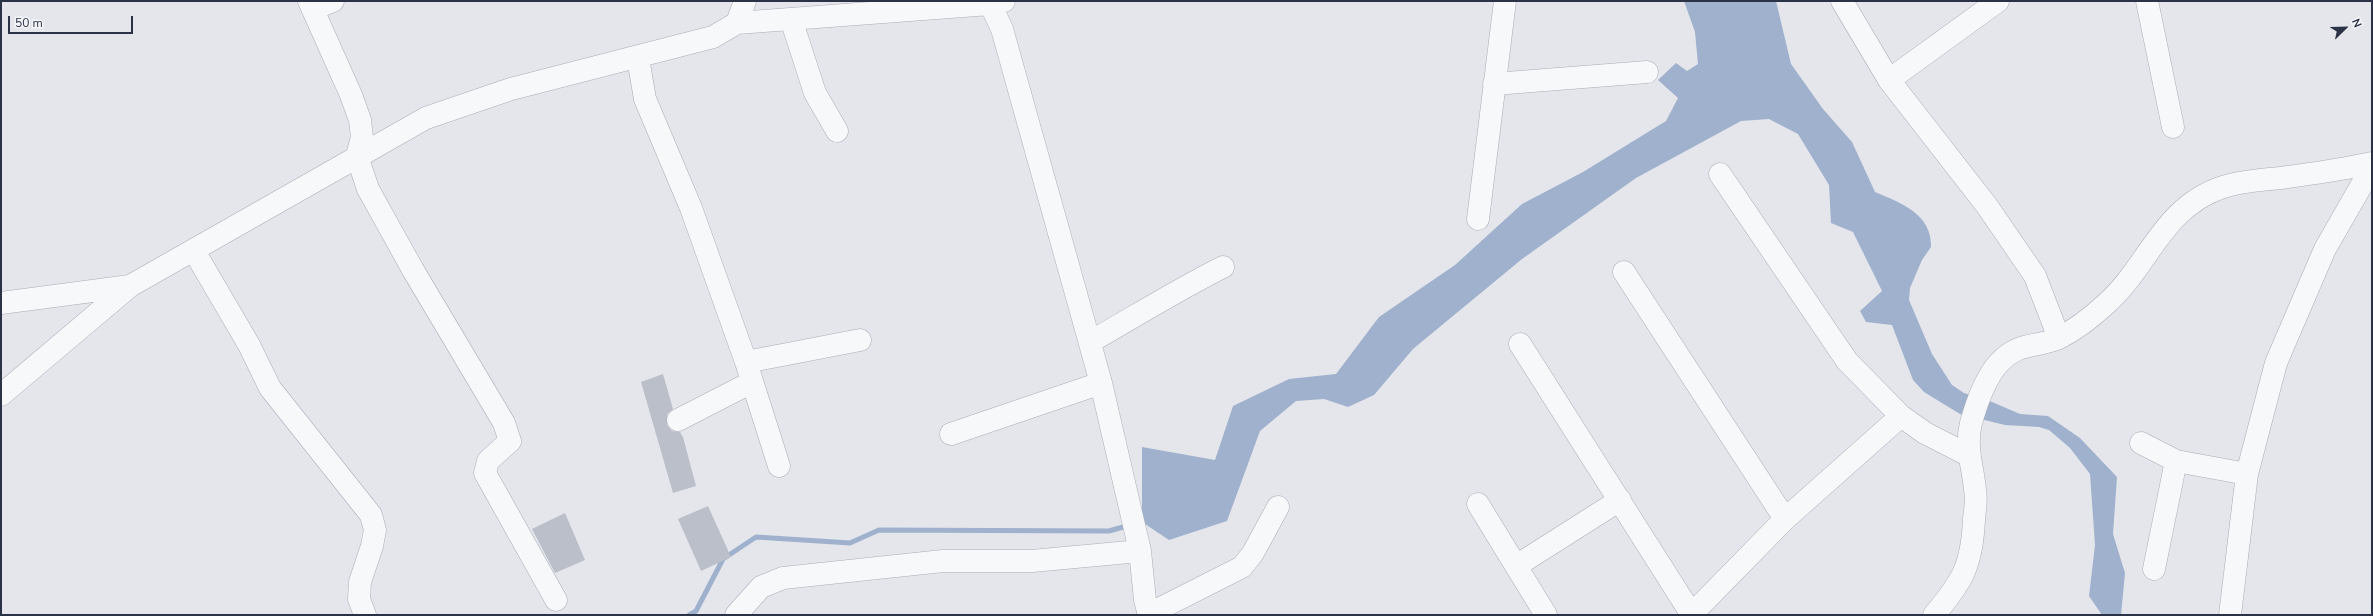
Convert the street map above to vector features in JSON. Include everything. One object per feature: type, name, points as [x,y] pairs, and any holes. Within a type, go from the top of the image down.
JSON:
[{"type":"street","points":[[333,1],[311,5],[351,95],[360,120],[362,137],[357,156],[372,196],[413,270],[504,423],[510,441],[488,461],[485,473],[556,600]]},
{"type":"street","points":[[737,23],[744,1]]},
{"type":"street","points":[[1478,219],[1505,1]]},
{"type":"street","points":[[1842,1],[1888,80],[1987,206],[2035,276],[2059,338]]},
{"type":"street","points":[[1888,80],[1998,1]]},
{"type":"street","points":[[2147,1],[2173,127]]},
{"type":"street","points":[[1,395],[130,286],[426,118],[511,89],[638,58],[713,37],[737,23],[994,2],[1101,383],[1140,551],[1145,600],[1149,615],[1242,567],[1253,553],[1278,507]]},
{"type":"street","points":[[791,19],[815,93],[837,131]]},
{"type":"street","points":[[638,58],[645,99],[691,208],[749,372],[779,466]]},
{"type":"street","points":[[1494,84],[1648,72]]},
{"type":"street","points":[[1934,615],[1959,583],[1973,550],[1976,492],[1968,455],[1971,424],[1984,389],[1998,364],[2024,345],[2059,338],[2098,312],[2118,294],[2134,274],[2164,228],[2202,197],[2223,187],[2255,180],[2344,170],[2372,164]]},
{"type":"street","points":[[2230,615],[2247,474],[2276,362],[2325,249],[2372,167]]},
{"type":"street","points":[[1720,174],[1847,360],[1901,416],[1925,433],[1968,455]]},
{"type":"street","points":[[194,251],[249,345],[270,388],[371,515],[375,530],[372,546],[360,582],[359,599],[365,615]]},
{"type":"street","points":[[1090,342],[1165,300],[1186,286],[1223,268]]},
{"type":"street","points":[[1624,272],[1785,519]]},
{"type":"street","points":[[1,303],[130,286]]},
{"type":"street","points":[[678,420],[749,372],[860,340]]},
{"type":"street","points":[[1520,344],[1620,500],[1691,615],[1785,519],[1901,416]]},
{"type":"street","points":[[952,434],[1101,383]]},
{"type":"street","points":[[2141,443],[2176,461],[2247,474]]},
{"type":"street","points":[[2154,569],[2176,461]]},
{"type":"street","points":[[1516,566],[1620,500]]},
{"type":"street","points":[[1478,504],[1546,615]]},
{"type":"street","points":[[736,615],[761,587],[783,578],[943,561],[1032,561],[1140,551]]},
{"type":"water","points":[[1684,1],[1776,1],[1791,64],[1823,109],[1852,142],[1875,192],[1913,211],[1921,218],[1926,226],[1930,236],[1931,247],[1922,260],[1910,288],[1909,300],[1932,354],[1952,385],[1964,393],[1992,402],[2020,414],[2048,416],[2080,438],[2117,477],[2113,534],[2125,573],[2121,615],[2102,615],[2089,596],[2095,545],[2090,474],[2070,448],[2049,430],[2039,427],[2005,425],[1960,414],[1924,392],[1913,380],[1892,325],[1866,322],[1860,311],[1882,291],[1853,232],[1831,223],[1829,185],[1798,134],[1769,119],[1741,121],[1636,178],[1522,259],[1413,349],[1374,395],[1348,407],[1324,399],[1296,401],[1260,431],[1227,521],[1169,540],[1142,522],[1142,447],[1215,460],[1233,406],[1289,379],[1336,374],[1379,317],[1455,265],[1522,204],[1583,172],[1666,121],[1678,98],[1658,80],[1676,63],[1687,71],[1698,64],[1695,32]]},
{"type":"building","points":[[663,374],[673,409],[667,414],[667,425],[672,431],[680,432],[683,437],[696,486],[673,493],[641,382]]},
{"type":"building","points":[[708,506],[731,557],[701,571],[678,519]]},
{"type":"building","points":[[565,513],[585,560],[555,573],[532,529]]},
{"type":"waterway","points":[[689,615],[696,611],[723,559],[756,537],[850,543],[879,530],[1109,531],[1123,527]]}]
